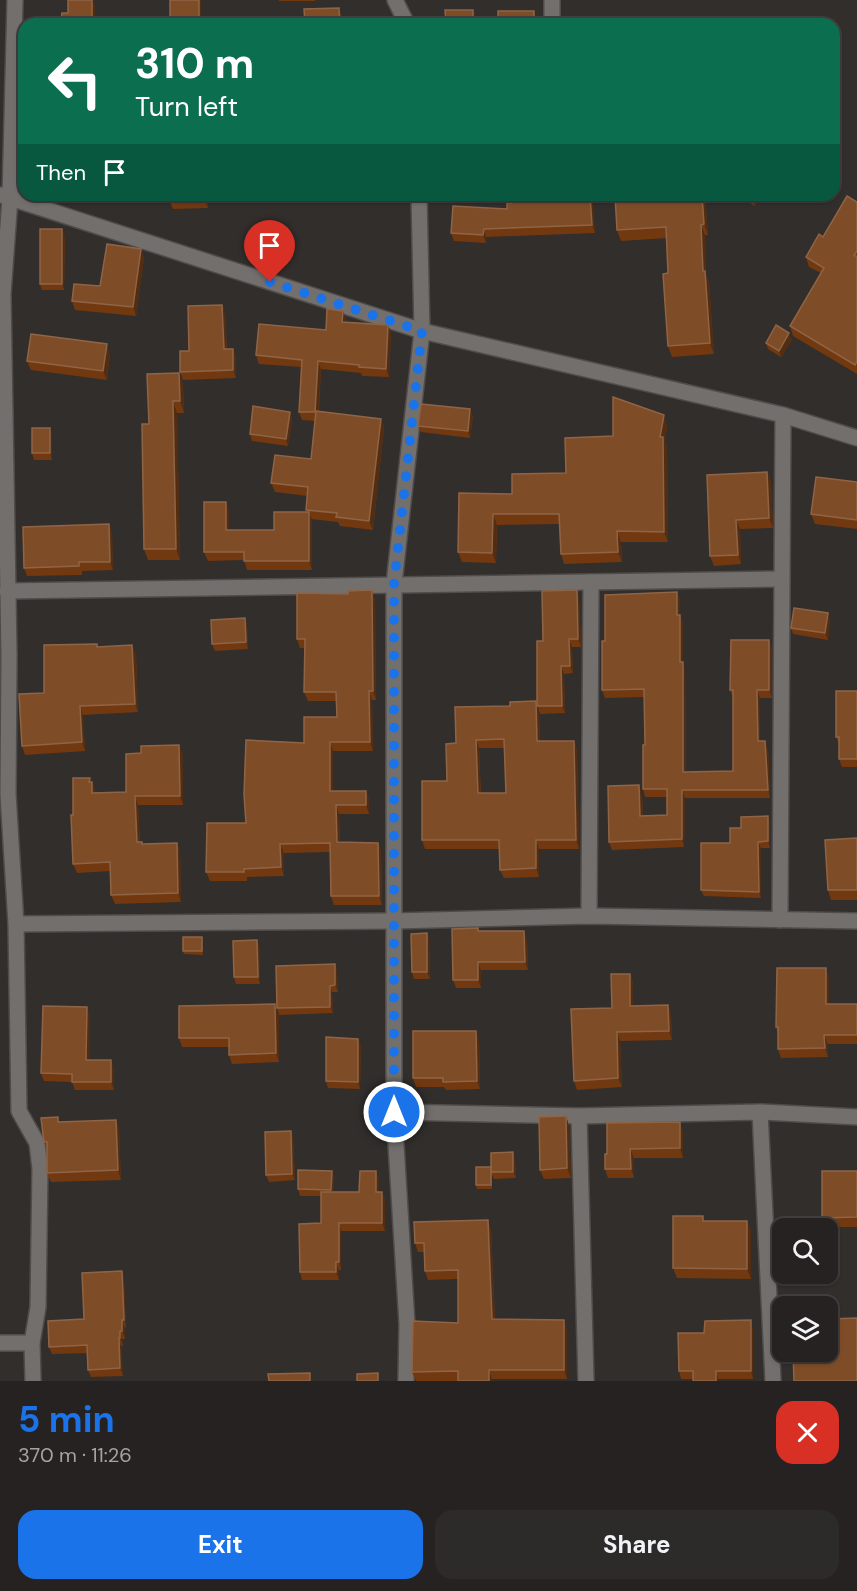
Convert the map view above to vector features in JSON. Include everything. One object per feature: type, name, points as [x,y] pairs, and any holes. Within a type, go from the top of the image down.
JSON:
[{"type":"street","points":[[15,0],[5,196],[3,294],[3,470],[8,591],[4,654],[4,794],[16,924],[19,1112],[37,1143],[40,1169],[38,1307],[32,1343],[33,1381]]},
{"type":"street","points":[[395,0],[403,18]]},
{"type":"street","points":[[552,0],[552,18]]},
{"type":"street","points":[[20,201],[422,331],[783,415],[857,438]]},
{"type":"street","points":[[406,1381],[408,1324],[394,1112],[394,584],[422,331],[419,201]]},
{"type":"street","points":[[780,920],[783,415]]},
{"type":"street","points":[[8,591],[781,579]]},
{"type":"street","points":[[589,916],[591,582]]},
{"type":"street","points":[[16,924],[394,921],[589,916],[857,921]]},
{"type":"street","points":[[394,1112],[579,1116],[760,1112],[857,1117]]},
{"type":"street","points":[[760,1112],[773,1381]]},
{"type":"street","points":[[579,1116],[586,1381]]},
{"type":"street","points":[[0,1343],[32,1343]]},
{"type":"building","points":[[68,0],[92,0],[92,18],[61,18],[62,13],[68,13]]},
{"type":"building","points":[[170,0],[199,0],[199,18],[170,18]]},
{"type":"building","points":[[339,8],[340,18],[305,18],[304,9]]},
{"type":"building","points":[[445,10],[473,10],[473,18],[446,18]]},
{"type":"building","points":[[498,11],[534,11],[534,18],[498,18]]},
{"type":"building","points":[[847,196],[857,202],[857,251],[854,255],[857,257],[857,361],[855,365],[790,326],[824,268],[806,257],[819,234],[823,237]]},
{"type":"building","points":[[511,201],[590,201],[592,225],[484,229],[483,235],[451,233],[453,206],[507,209],[507,203]]},
{"type":"building","points":[[615,201],[702,201],[703,271],[705,271],[710,343],[668,346],[663,274],[668,273],[666,227],[617,230]]},
{"type":"building","points":[[40,229],[62,229],[62,284],[40,284]]},
{"type":"building","points":[[107,244],[141,249],[133,307],[72,301],[74,284],[100,286]]},
{"type":"building","points":[[222,305],[224,349],[233,349],[233,370],[180,372],[180,351],[189,351],[188,306]]},
{"type":"building","points":[[327,309],[343,311],[342,322],[388,325],[386,369],[318,361],[315,412],[299,412],[302,360],[256,355],[259,324],[326,330]]},
{"type":"building","points":[[776,325],[789,333],[779,351],[766,343]]},
{"type":"building","points":[[31,334],[107,344],[103,371],[27,361]]},
{"type":"building","points":[[179,373],[180,401],[173,401],[176,549],[144,549],[142,424],[149,424],[147,374]]},
{"type":"building","points":[[613,397],[664,415],[660,437],[663,437],[664,532],[617,531],[618,552],[561,554],[559,514],[493,514],[492,553],[458,552],[459,493],[512,494],[512,474],[566,473],[565,438],[613,436]]},
{"type":"building","points":[[421,404],[470,409],[468,431],[418,426]]},
{"type":"building","points":[[253,406],[290,412],[286,439],[250,434]]},
{"type":"building","points":[[316,411],[381,419],[369,521],[336,517],[337,513],[306,510],[308,487],[271,483],[275,455],[311,459]]},
{"type":"building","points":[[32,428],[50,428],[50,453],[32,453]]},
{"type":"building","points":[[767,472],[769,518],[736,520],[738,555],[710,556],[707,475]]},
{"type":"building","points":[[816,477],[857,482],[857,520],[811,514]]},
{"type":"building","points":[[204,502],[226,502],[226,530],[274,530],[274,512],[309,512],[309,561],[244,561],[244,552],[204,552]]},
{"type":"building","points":[[109,524],[110,562],[79,562],[79,566],[24,568],[23,527]]},
{"type":"building","points":[[372,590],[373,691],[369,691],[370,742],[330,742],[330,791],[366,791],[366,805],[336,805],[337,842],[378,843],[379,896],[331,896],[330,843],[280,844],[281,867],[244,869],[244,872],[206,872],[207,823],[246,823],[244,794],[246,740],[304,743],[304,717],[337,717],[336,692],[304,692],[305,639],[297,639],[297,593],[348,594],[348,591]]},
{"type":"building","points":[[577,590],[578,639],[569,639],[570,666],[561,666],[562,706],[537,706],[537,641],[543,641],[542,591]]},
{"type":"building","points":[[677,592],[677,615],[680,615],[680,662],[683,662],[683,772],[733,771],[731,640],[769,640],[769,690],[757,690],[758,741],[765,741],[768,790],[682,790],[682,839],[609,842],[608,786],[639,785],[640,816],[667,815],[667,789],[643,789],[644,689],[602,690],[605,595]]},
{"type":"building","points":[[794,608],[828,613],[825,633],[791,628]]},
{"type":"building","points":[[245,618],[246,642],[212,644],[211,620]]},
{"type":"building","points":[[97,644],[97,647],[132,645],[135,704],[80,706],[82,742],[22,746],[19,694],[44,693],[44,645]]},
{"type":"building","points":[[836,691],[857,691],[857,759],[839,759],[839,737],[836,737]]},
{"type":"building","points":[[536,701],[537,741],[574,741],[576,840],[536,840],[536,868],[500,870],[499,840],[422,840],[422,781],[447,781],[446,744],[456,743],[455,707],[510,706],[510,702]],"holes":[[[504,739],[506,793],[478,793],[476,740]]]},
{"type":"building","points":[[179,745],[180,796],[135,796],[137,842],[142,842],[142,844],[177,843],[178,893],[111,895],[110,862],[73,864],[71,815],[73,815],[73,778],[90,778],[92,793],[126,792],[126,754],[141,753],[141,746]]},
{"type":"building","points":[[768,816],[768,841],[758,842],[759,892],[701,890],[701,843],[730,843],[730,828],[741,828],[741,817]]},
{"type":"building","points":[[857,838],[857,890],[828,890],[825,840]]},
{"type":"building","points":[[478,928],[478,931],[524,931],[525,962],[478,962],[478,980],[453,980],[452,929]]},
{"type":"building","points":[[427,933],[427,972],[412,972],[411,934]]},
{"type":"building","points":[[183,937],[202,937],[202,951],[183,951]]},
{"type":"building","points":[[257,940],[258,977],[234,977],[233,941]]},
{"type":"building","points":[[335,964],[335,985],[330,986],[330,1007],[277,1008],[276,966]]},
{"type":"building","points":[[777,968],[826,968],[826,1004],[857,1004],[857,1035],[824,1035],[825,1048],[778,1049]]},
{"type":"building","points":[[611,974],[630,974],[630,1006],[668,1005],[669,1031],[617,1032],[618,1078],[574,1081],[571,1009],[612,1008]]},
{"type":"building","points":[[275,1004],[276,1053],[229,1055],[229,1038],[179,1038],[179,1006]]},
{"type":"building","points":[[43,1006],[87,1007],[86,1060],[111,1060],[111,1082],[72,1082],[72,1074],[41,1073]]},
{"type":"building","points":[[413,1031],[476,1031],[477,1081],[443,1082],[443,1078],[413,1078]]},
{"type":"building","points":[[326,1037],[358,1039],[358,1082],[326,1081]]},
{"type":"building","points":[[566,1116],[567,1168],[540,1170],[539,1117]]},
{"type":"building","points":[[58,1117],[58,1122],[116,1120],[118,1170],[47,1173],[47,1142],[44,1142],[41,1118]]},
{"type":"building","points":[[680,1122],[680,1148],[630,1149],[631,1169],[605,1169],[607,1123]]},
{"type":"building","points":[[291,1131],[292,1174],[266,1175],[265,1132]]},
{"type":"building","points":[[513,1152],[513,1172],[491,1172],[491,1153]]},
{"type":"building","points":[[476,1167],[491,1167],[491,1185],[476,1185]]},
{"type":"building","points":[[298,1170],[332,1171],[331,1190],[298,1189]]},
{"type":"building","points":[[360,1171],[376,1171],[376,1192],[382,1192],[382,1223],[339,1223],[339,1262],[336,1262],[336,1272],[300,1272],[299,1224],[321,1223],[321,1192],[359,1192]]},
{"type":"building","points":[[822,1171],[857,1171],[857,1217],[822,1218]]},
{"type":"building","points":[[673,1216],[703,1216],[703,1221],[747,1221],[747,1269],[673,1268]]},
{"type":"building","points":[[488,1220],[492,1319],[564,1320],[564,1370],[489,1370],[489,1381],[458,1381],[458,1371],[412,1372],[413,1321],[458,1323],[458,1270],[425,1271],[424,1243],[415,1243],[414,1222]]},
{"type":"building","points":[[122,1271],[124,1320],[122,1320],[122,1331],[120,1331],[119,1338],[120,1368],[88,1370],[87,1345],[49,1347],[48,1321],[84,1319],[82,1273]]},
{"type":"building","points":[[857,1318],[857,1381],[794,1381],[793,1362],[838,1362],[838,1319]]},
{"type":"building","points":[[751,1320],[751,1371],[716,1371],[716,1381],[693,1381],[693,1371],[679,1371],[678,1333],[704,1333],[705,1321]]},
{"type":"building","points":[[310,1373],[310,1381],[269,1381],[268,1374]]},
{"type":"building","points":[[378,1373],[378,1381],[357,1381],[357,1374]]},
{"type":"route","points":[[270,282],[422,331],[394,584],[394,1112]]}]
